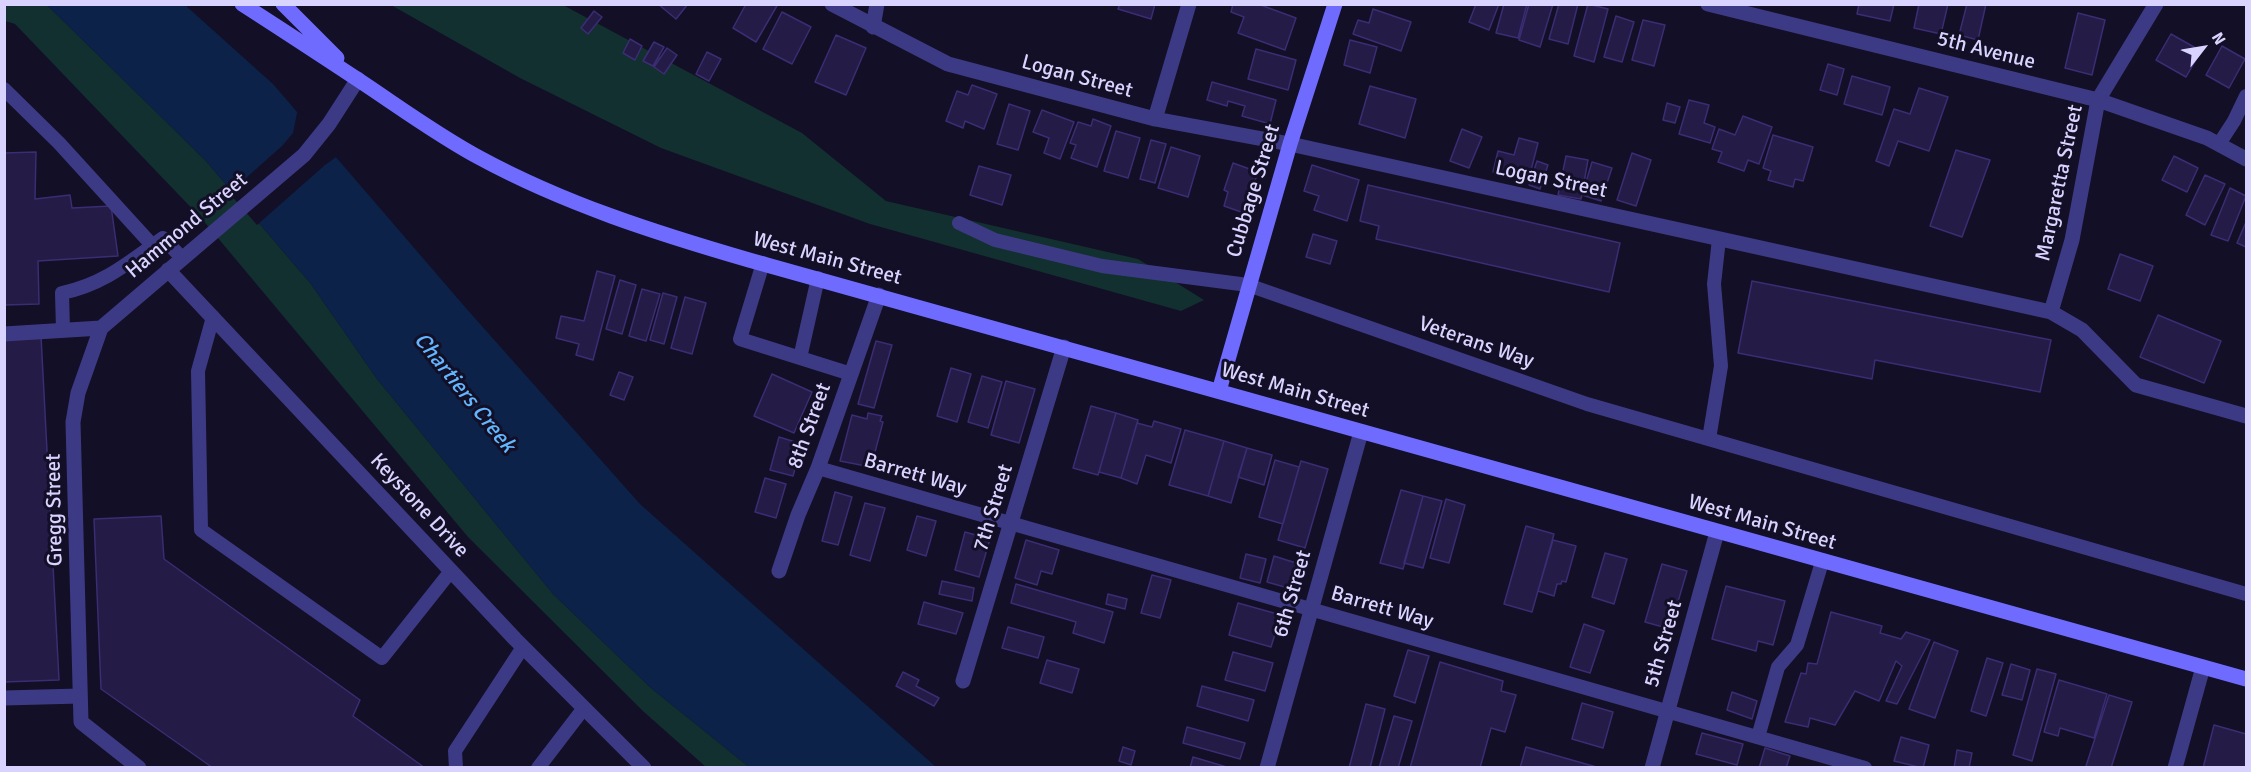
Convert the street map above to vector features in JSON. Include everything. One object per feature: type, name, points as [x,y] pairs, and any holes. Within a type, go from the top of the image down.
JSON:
[{"type":"main road","name":"West Main Street","points":[[242,4],[480,158],[543,189],[617,219],[763,263],[2247,680]]},
{"type":"main road","name":"West Main Street","points":[[283,4],[358,79]]},
{"type":"main road","name":"Cubbage Street","points":[[1219,391],[1290,144],[1335,4]]},
{"type":"street","name":"Logan Street","points":[[832,4],[948,64],[1155,119],[1290,144],[2051,312],[2082,330],[2136,385],[2247,416]]},
{"type":"street","points":[[873,27],[877,4]]},
{"type":"street","points":[[1155,119],[1189,4]]},
{"type":"street","name":"5th Avenue","points":[[1708,4],[1774,12],[2098,100],[2219,144],[2247,159]]},
{"type":"street","name":"Margaretta Street","points":[[2051,312],[2072,240],[2098,100],[2156,4]]},
{"type":"street","name":"Hammond Street","points":[[100,328],[304,155],[329,124],[358,79]]},
{"type":"street","name":"Keystone Drive","points":[[168,270],[523,647],[644,768]]},
{"type":"street","name":"8th Street","points":[[779,571],[879,295]]},
{"type":"street","points":[[4,334],[100,328]]},
{"type":"street","name":"Gregg Street","points":[[100,328],[78,393],[74,422],[81,722],[139,768]]},
{"type":"street","name":"7th Street","points":[[963,681],[1064,347]]},
{"type":"street","name":"6th Street","points":[[1267,768],[1361,432]]},
{"type":"street","name":"5th Street","points":[[1652,768],[1717,532]]},
{"type":"street","points":[[2175,768],[2203,667]]},
{"type":"street","points":[[4,698],[80,696]]},
{"type":"lane","points":[[4,88],[58,143],[152,246]]},
{"type":"lane","points":[[2219,144],[2247,96]]},
{"type":"lane","name":"Veterans Way","points":[[959,223],[995,240],[1102,266],[1248,285],[1587,404],[2247,594]]},
{"type":"lane","points":[[63,330],[62,293],[101,281],[163,238],[182,258]]},
{"type":"lane","points":[[1709,439],[1720,366],[1713,284],[1719,239]]},
{"type":"lane","points":[[763,263],[740,339],[851,375]]},
{"type":"lane","points":[[800,358],[818,278]]},
{"type":"lane","points":[[213,317],[198,370],[201,530],[382,658],[451,570]]},
{"type":"lane","name":"Barrett Way","points":[[818,468],[1865,768]]},
{"type":"lane","points":[[1758,737],[1778,667],[1797,645],[1822,562]]},
{"type":"lane","points":[[456,768],[454,750],[523,647]]},
{"type":"lane","points":[[538,768],[584,708]]},
{"type":"green space","points":[[5,5],[47,5],[205,160],[311,284],[377,379],[553,594],[651,688],[749,767],[706,767],[644,712],[468,537],[202,219],[15,24],[5,21]]},
{"type":"green space","points":[[391,5],[563,5],[802,133],[886,201],[1138,259],[1204,300],[1181,311],[870,224],[661,148],[520,78]]},
{"type":"water","name":"Chartiers Creek","points":[[47,5],[185,5],[273,84],[465,307],[640,504],[936,767],[749,767],[651,688],[553,594],[377,379],[311,284],[205,160]]},
{"type":"pier","points":[[298,108],[339,155],[257,225],[229,193],[282,146],[293,133]]},
{"type":"building","points":[[658,4],[688,4],[676,19]]},
{"type":"building","points":[[746,4],[778,4],[756,42],[733,28]]},
{"type":"building","points":[[1120,4],[1155,4],[1151,19],[1118,9]]},
{"type":"building","points":[[1233,4],[1258,4],[1296,18],[1285,50],[1238,33],[1244,17],[1231,12]]},
{"type":"building","points":[[1476,4],[1499,4],[1489,30],[1469,22]]},
{"type":"building","points":[[1504,4],[1527,4],[1518,38],[1496,33]]},
{"type":"building","points":[[1529,4],[1553,4],[1540,47],[1519,40]]},
{"type":"building","points":[[1559,4],[1578,4],[1568,44],[1549,39]]},
{"type":"building","points":[[1588,4],[1608,9],[1594,62],[1574,56]]},
{"type":"building","points":[[1859,4],[1894,4],[1890,21],[1857,14]]},
{"type":"building","points":[[1919,4],[1948,4],[1941,34],[1914,28]]},
{"type":"building","points":[[1967,4],[1986,4],[1978,40],[1959,35]]},
{"type":"building","points":[[1373,9],[1411,22],[1401,51],[1353,34],[1358,20],[1369,23]]},
{"type":"building","points":[[594,11],[602,17],[588,34],[581,28]]},
{"type":"building","points":[[782,12],[811,27],[792,64],[763,49]]},
{"type":"building","points":[[2078,13],[2105,20],[2092,75],[2065,68]]},
{"type":"building","points":[[1616,16],[1634,22],[1622,62],[1604,57]]},
{"type":"building","points":[[1643,20],[1665,25],[1654,66],[1632,60]]},
{"type":"building","points":[[2171,34],[2201,51],[2186,77],[2156,60]]},
{"type":"building","points":[[836,35],[866,48],[846,95],[815,82]]},
{"type":"building","points":[[630,39],[642,46],[635,60],[623,53]]},
{"type":"building","points":[[1350,40],[1377,47],[1370,73],[1344,65]]},
{"type":"building","points":[[654,42],[664,47],[653,66],[643,61]]},
{"type":"building","points":[[2222,46],[2245,59],[2229,88],[2206,75]]},
{"type":"building","points":[[667,48],[677,55],[664,74],[654,67]]},
{"type":"building","points":[[1256,49],[1296,60],[1288,90],[1248,79]]},
{"type":"building","points":[[707,52],[721,59],[709,81],[696,74]]},
{"type":"building","points":[[1828,64],[1844,69],[1837,95],[1820,90]]},
{"type":"building","points":[[1852,76],[1890,87],[1882,115],[1844,104]]},
{"type":"building","points":[[1212,82],[1276,100],[1270,124],[1242,116],[1245,106],[1228,101],[1227,106],[1207,100]]},
{"type":"building","points":[[972,85],[997,94],[984,129],[965,121],[963,128],[946,121],[957,91],[968,95]]},
{"type":"building","points":[[1370,86],[1416,99],[1405,138],[1359,124]]},
{"type":"building","points":[[1919,88],[1948,97],[1929,151],[1898,141],[1889,166],[1876,161],[1894,109],[1910,114]]},
{"type":"building","points":[[1689,100],[1709,105],[1704,123],[1715,127],[1710,143],[1679,134]]},
{"type":"building","points":[[1667,103],[1680,107],[1675,123],[1663,120]]},
{"type":"building","points":[[1009,104],[1030,111],[1018,150],[997,144]]},
{"type":"building","points":[[1042,110],[1074,122],[1060,159],[1044,153],[1049,138],[1033,132]]},
{"type":"building","points":[[1743,116],[1772,127],[1759,164],[1748,160],[1744,171],[1718,162],[1722,152],[1712,149],[1719,129],[1735,135]]},
{"type":"building","points":[[1093,119],[1111,126],[1097,167],[1071,158],[1076,145],[1070,143],[1078,122],[1091,126]]},
{"type":"building","points":[[1462,129],[1482,137],[1469,168],[1450,161]]},
{"type":"building","points":[[1116,131],[1140,138],[1128,178],[1104,171]]},
{"type":"building","points":[[1773,135],[1813,147],[1803,181],[1795,179],[1793,187],[1768,180],[1771,171],[1763,168]]},
{"type":"building","points":[[1519,138],[1538,143],[1528,182],[1493,172],[1498,151],[1514,155]]},
{"type":"building","points":[[1151,140],[1166,144],[1155,183],[1140,179]]},
{"type":"building","points":[[1171,147],[1200,156],[1188,197],[1158,188]]},
{"type":"building","points":[[1956,150],[1990,160],[1962,237],[1930,226]]},
{"type":"building","points":[[36,152],[35,199],[70,195],[72,208],[111,206],[118,256],[38,261],[39,304],[4,305],[4,153]]},
{"type":"building","points":[[1632,153],[1651,160],[1636,206],[1617,200]]},
{"type":"building","points":[[1566,156],[1588,160],[1581,199],[1558,195]]},
{"type":"building","points":[[2174,156],[2198,168],[2187,192],[2162,180]]},
{"type":"building","points":[[1537,161],[1548,165],[1540,189],[1529,185]]},
{"type":"building","points":[[1592,162],[1612,168],[1601,201],[1582,195]]},
{"type":"building","points":[[1233,163],[1258,172],[1244,213],[1224,206],[1228,192],[1224,190]]},
{"type":"building","points":[[1312,165],[1359,180],[1347,221],[1314,210],[1319,196],[1304,191]]},
{"type":"building","points":[[979,166],[1011,175],[1002,205],[970,195]]},
{"type":"building","points":[[2205,175],[2225,184],[2205,225],[2186,215]]},
{"type":"building","points":[[1368,185],[1620,243],[1609,292],[1376,239],[1379,226],[1360,221]]},
{"type":"building","points":[[2230,188],[2246,196],[2228,241],[2211,235]]},
{"type":"building","points":[[2246,222],[2246,247],[2237,243]]},
{"type":"building","points":[[1313,234],[1337,241],[1330,264],[1306,257]]},
{"type":"building","points":[[2120,254],[2153,266],[2140,301],[2108,289]]},
{"type":"building","points":[[597,271],[615,276],[593,360],[576,355],[579,344],[556,338],[561,316],[584,321]]},
{"type":"building","points":[[620,280],[636,285],[622,334],[606,329]]},
{"type":"building","points":[[1752,281],[2051,340],[2040,392],[1875,360],[1872,379],[1738,353]]},
{"type":"building","points":[[642,289],[660,294],[646,341],[629,336]]},
{"type":"building","points":[[663,293],[677,297],[664,344],[650,340]]},
{"type":"building","points":[[685,297],[706,303],[692,354],[671,348]]},
{"type":"building","points":[[2158,315],[2221,341],[2204,383],[2140,357]]},
{"type":"building","points":[[41,336],[59,680],[4,682],[4,339]]},
{"type":"building","points":[[876,341],[892,345],[874,408],[858,404]]},
{"type":"building","points":[[951,368],[971,374],[957,422],[937,416]]},
{"type":"building","points":[[619,372],[633,377],[624,400],[610,395]]},
{"type":"building","points":[[772,374],[812,392],[794,433],[754,416]]},
{"type":"building","points":[[982,376],[1002,382],[988,428],[968,422]]},
{"type":"building","points":[[1006,381],[1035,389],[1019,443],[991,435]]},
{"type":"building","points":[[1091,406],[1116,413],[1098,475],[1073,468]]},
{"type":"building","points":[[868,413],[882,416],[880,421],[883,422],[871,467],[840,461],[852,415],[867,419]]},
{"type":"building","points":[[1116,413],[1138,420],[1121,478],[1099,472]]},
{"type":"building","points":[[1154,421],[1181,429],[1171,463],[1146,455],[1137,484],[1121,478],[1137,423],[1152,427]]},
{"type":"building","points":[[1185,430],[1224,441],[1208,496],[1169,485]]},
{"type":"building","points":[[779,437],[802,444],[793,476],[770,470]]},
{"type":"building","points":[[1224,441],[1247,448],[1231,503],[1208,496]]},
{"type":"building","points":[[1247,448],[1272,455],[1264,485],[1238,477]]},
{"type":"building","points":[[1275,460],[1299,467],[1283,524],[1259,517]]},
{"type":"building","points":[[1301,461],[1328,469],[1305,548],[1278,540]]},
{"type":"building","points":[[765,478],[786,484],[776,518],[755,512]]},
{"type":"building","points":[[1401,490],[1423,496],[1403,569],[1380,563]]},
{"type":"building","points":[[835,492],[852,497],[838,545],[822,541]]},
{"type":"building","points":[[1423,496],[1442,501],[1423,568],[1404,563]]},
{"type":"building","points":[[1446,499],[1465,505],[1449,563],[1430,558]]},
{"type":"building","points":[[865,503],[885,508],[870,561],[850,555]]},
{"type":"building","points":[[161,516],[164,559],[360,700],[353,716],[425,768],[213,768],[101,689],[94,519]]},
{"type":"building","points":[[917,516],[936,521],[926,556],[907,550]]},
{"type":"building","points":[[1526,526],[1554,534],[1532,612],[1504,604]]},
{"type":"building","points":[[965,532],[990,539],[979,577],[955,570]]},
{"type":"building","points":[[1026,540],[1059,550],[1052,574],[1041,571],[1037,585],[1015,578]]},
{"type":"building","points":[[1553,540],[1576,546],[1566,582],[1562,581],[1561,584],[1557,584],[1554,596],[1538,591]]},
{"type":"building","points":[[1605,553],[1627,559],[1614,604],[1592,597]]},
{"type":"building","points":[[1246,554],[1266,559],[1260,583],[1240,578]]},
{"type":"building","points":[[1274,556],[1296,563],[1288,588],[1267,582]]},
{"type":"building","points":[[1662,564],[1687,571],[1670,629],[1645,622]]},
{"type":"building","points":[[1152,575],[1171,580],[1160,618],[1141,613]]},
{"type":"building","points":[[942,581],[974,588],[972,601],[939,594]]},
{"type":"building","points":[[1016,584],[1113,612],[1104,643],[1073,633],[1076,622],[1011,603]]},
{"type":"building","points":[[1726,586],[1785,601],[1773,645],[1758,641],[1756,651],[1712,639]]},
{"type":"building","points":[[1108,594],[1127,599],[1125,609],[1106,604]]},
{"type":"building","points":[[924,602],[963,613],[956,634],[918,624]]},
{"type":"building","points":[[1238,603],[1281,615],[1271,647],[1229,635]]},
{"type":"building","points":[[1831,612],[1882,626],[1880,633],[1901,639],[1906,632],[1930,640],[1897,704],[1886,701],[1902,666],[1896,661],[1879,701],[1855,691],[1835,725],[1810,718],[1808,727],[1785,722],[1801,673],[1806,674],[1808,663],[1817,664]]},
{"type":"building","points":[[1584,624],[1604,631],[1590,673],[1570,667]]},
{"type":"building","points":[[1008,627],[1044,637],[1038,658],[1002,648]]},
{"type":"building","points":[[1934,642],[1958,651],[1935,718],[1909,709]]},
{"type":"building","points":[[1408,650],[1429,656],[1415,703],[1394,696]]},
{"type":"building","points":[[1233,652],[1273,663],[1265,691],[1225,680]]},
{"type":"building","points":[[1987,658],[2003,663],[1986,716],[1971,711]]},
{"type":"building","points":[[1047,660],[1079,669],[1072,693],[1040,683]]},
{"type":"building","points":[[1440,662],[1503,681],[1501,691],[1516,695],[1505,732],[1491,728],[1480,768],[1410,768]]},
{"type":"building","points":[[2011,664],[2030,670],[2022,700],[2002,695]]},
{"type":"building","points":[[2037,669],[2056,674],[2032,761],[2013,755]]},
{"type":"building","points":[[903,672],[919,680],[916,686],[939,698],[934,706],[896,686]]},
{"type":"building","points":[[2059,680],[2107,694],[2094,738],[2060,728],[2058,736],[2044,732]]},
{"type":"building","points":[[1202,686],[1254,700],[1248,721],[1197,706]]},
{"type":"building","points":[[1732,692],[1757,701],[1752,719],[1727,710]]},
{"type":"building","points":[[2109,695],[2132,702],[2111,768],[2091,768],[2086,766]]},
{"type":"building","points":[[1582,703],[1613,712],[1603,748],[1572,739]]},
{"type":"building","points":[[1366,704],[1385,709],[1370,768],[1349,768]]},
{"type":"building","points":[[1394,716],[1412,721],[1398,768],[1379,768]]},
{"type":"building","points":[[2214,725],[2246,734],[2246,768],[2203,768]]},
{"type":"building","points":[[1187,727],[1245,743],[1240,759],[1183,743]]},
{"type":"building","points":[[1702,733],[1743,744],[1737,765],[1696,754]]},
{"type":"building","points":[[1901,737],[1929,745],[1923,768],[1894,761]]},
{"type":"building","points":[[1123,747],[1135,751],[1131,765],[1119,761]]},
{"type":"building","points":[[1526,747],[1600,768],[1520,768]]},
{"type":"building","points":[[1765,748],[1790,756],[1786,768],[1759,768]]},
{"type":"building","points":[[1957,750],[1972,753],[1969,768],[1954,768]]},
{"type":"building","points":[[1193,757],[1230,768],[1190,768]]}]
